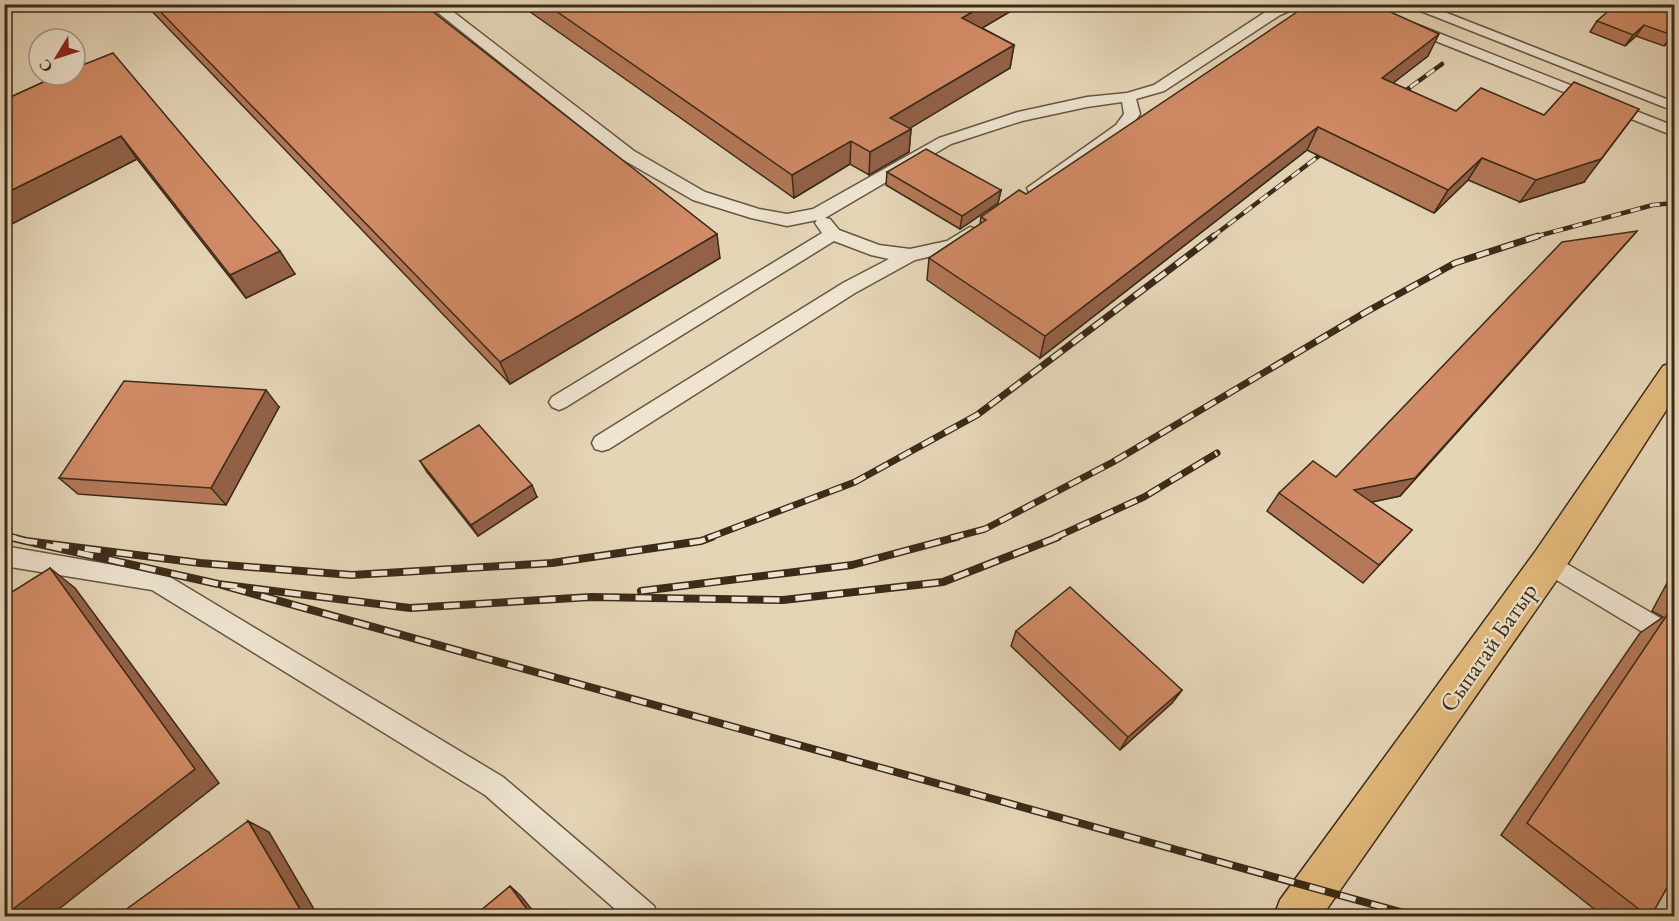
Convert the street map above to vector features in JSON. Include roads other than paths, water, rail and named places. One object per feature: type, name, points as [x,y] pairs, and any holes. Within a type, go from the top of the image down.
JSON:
[{"type":"main road","name":"Сыпатай Батыр","points":[[1296,916],[1548,563],[1674,374]]},
{"type":"lane","points":[[434,4],[628,155],[699,196],[757,214],[787,220],[818,214],[945,141],[1018,117],[1087,102],[1128,97],[1158,88],[1275,12],[1299,4]]},
{"type":"lane","points":[[1410,4],[1674,107]]},
{"type":"lane","points":[[1395,20],[1674,131]]},
{"type":"lane","points":[[1018,200],[1122,128],[1132,114],[1128,97]]},
{"type":"lane","points":[[818,214],[833,234],[877,251],[910,255]]},
{"type":"lane","points":[[602,443],[849,288],[910,255],[952,246],[980,226]]},
{"type":"lane","points":[[559,402],[833,234]]},
{"type":"lane","points":[[4,556],[157,581],[494,786],[644,916]]},
{"type":"lane","points":[[1548,563],[1674,638]]},
{"type":"railway","points":[[1394,99],[1442,64]]},
{"type":"railway","points":[[1212,237],[1332,146]]},
{"type":"railway","points":[[1534,237],[1653,205],[1674,203]]},
{"type":"railway","points":[[708,538],[855,482],[977,415],[1214,236]]},
{"type":"railway","points":[[951,538],[985,529],[1113,462],[1366,312],[1455,263],[1538,236]]},
{"type":"railway","points":[[1054,538],[1144,497],[1217,453]]},
{"type":"railway","points":[[4,535],[16,538]]},
{"type":"railway","points":[[10,537],[26,541]]},
{"type":"railway","points":[[26,541],[200,563],[352,575],[552,563],[701,541],[712,537]]},
{"type":"railway","points":[[641,591],[852,565],[957,537]]},
{"type":"railway","points":[[218,584],[410,608],[591,597],[783,600],[943,582],[1058,537]]},
{"type":"railway","points":[[26,541],[218,584]]},
{"type":"railway","points":[[218,584],[1415,916]]}]
